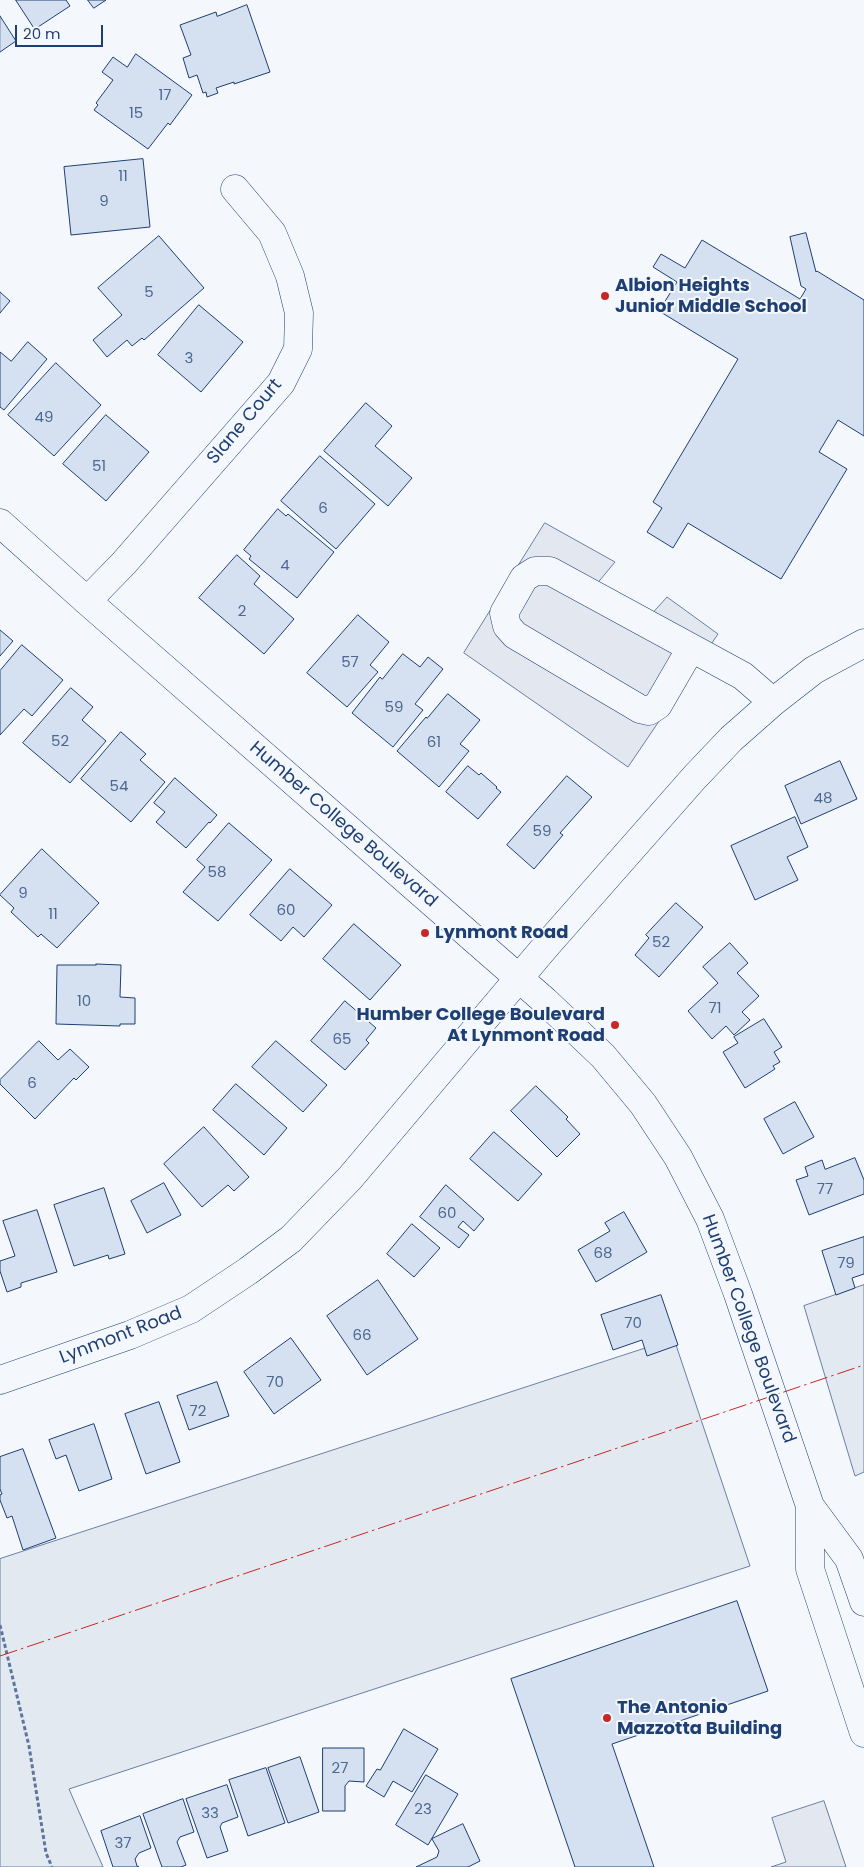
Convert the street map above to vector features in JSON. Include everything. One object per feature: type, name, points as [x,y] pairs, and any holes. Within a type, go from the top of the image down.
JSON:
[{"type":"street","name":"Slane Court","points":[[87,601],[124,563],[281,383],[298,349],[300,313],[290,276],[272,232],[235,189]]},
{"type":"street","name":"Humber College Boulevard","points":[[0,523],[545,1001],[603,1056],[643,1104],[678,1158],[710,1219],[738,1294],[810,1506],[849,1559],[864,1602]]},
{"type":"street","points":[[691,648],[658,705],[649,711],[640,709],[515,635],[508,626],[504,613],[524,578],[535,571],[550,572],[743,676],[773,702]]},
{"type":"street","name":"Lynmont Road","points":[[0,1380],[130,1335],[190,1309],[248,1271],[291,1239],[350,1178],[518,978],[694,778],[731,739],[773,702],[814,670],[864,643]]},
{"type":"street","name":"Humber College Boulevard","points":[[810,1506],[810,1569],[864,1733]]},
{"type":"path","points":[[0,1625],[29,1746],[46,1853],[52,1867]]},
{"type":"shaded area","points":[[545,523],[615,562],[595,586],[648,618],[667,597],[718,634],[628,767],[464,653]]},
{"type":"shaded area","points":[[864,1285],[864,1472],[855,1476],[804,1306]]},
{"type":"shaded area","points":[[674,1339],[750,1566],[69,1789],[103,1867],[0,1867],[0,1559]]},
{"type":"shaded area","points":[[824,1801],[846,1867],[771,1867],[786,1862],[772,1818]]},
{"type":"building","points":[[16,0],[66,0],[70,6],[35,29]]},
{"type":"building","points":[[88,0],[106,0],[94,8]]},
{"type":"building","points":[[247,5],[270,72],[216,88],[218,93],[207,97],[206,92],[203,93],[197,75],[189,78],[183,58],[191,55],[180,25],[216,12],[217,16]]},
{"type":"building","points":[[0,16],[16,41],[0,52]]},
{"type":"building","points":[[136,54],[192,95],[170,125],[168,123],[148,149],[94,110],[98,105],[96,103],[113,80],[102,72],[113,57],[127,67]]},
{"type":"building","points":[[143,159],[150,227],[71,235],[64,167]]},
{"type":"building","points":[[806,233],[816,272],[864,300],[864,436],[838,420],[819,452],[847,469],[781,579],[688,523],[673,548],[647,532],[662,508],[653,502],[738,359],[659,311],[677,282],[653,267],[661,254],[685,268],[702,240],[800,299],[806,289],[801,286],[790,237]]},
{"type":"building","points":[[159,236],[204,288],[144,340],[142,338],[132,346],[127,340],[107,357],[93,340],[122,315],[98,288]]},
{"type":"building","points":[[0,292],[10,301],[0,313]]},
{"type":"building","points":[[199,305],[243,342],[201,392],[158,355]]},
{"type":"building","points":[[28,342],[47,359],[4,410],[0,407],[0,352],[11,361]]},
{"type":"building","points":[[56,363],[101,405],[54,456],[8,415]]},
{"type":"building","points":[[366,403],[392,426],[375,446],[412,478],[388,506],[324,451]]},
{"type":"building","points":[[106,415],[149,452],[106,501],[63,464]]},
{"type":"building","points":[[320,456],[375,504],[336,549],[281,501]]},
{"type":"building","points":[[278,509],[286,516],[288,514],[334,552],[297,598],[249,559],[251,556],[244,550]]},
{"type":"building","points":[[237,555],[260,576],[254,584],[294,619],[264,654],[199,598]]},
{"type":"building","points":[[358,615],[389,642],[370,665],[378,672],[347,707],[307,673]]},
{"type":"building","points":[[0,630],[13,641],[0,656]]},
{"type":"building","points":[[22,645],[63,680],[32,716],[24,709],[0,735],[0,671]]},
{"type":"building","points":[[403,654],[420,667],[428,657],[443,669],[415,704],[423,710],[393,747],[352,713],[380,677],[382,679]]},
{"type":"building","points":[[71,688],[93,707],[82,720],[106,741],[70,783],[23,743]]},
{"type":"building","points":[[448,694],[480,720],[460,744],[469,751],[439,787],[397,751]]},
{"type":"building","points":[[121,732],[146,754],[140,760],[165,782],[131,822],[81,779]]},
{"type":"building","points":[[840,761],[857,799],[801,824],[785,786]]},
{"type":"building","points":[[468,766],[479,775],[481,773],[501,792],[478,819],[446,792]]},
{"type":"building","points":[[567,776],[592,797],[560,833],[563,835],[534,869],[507,845]]},
{"type":"building","points":[[175,778],[217,815],[186,848],[156,822],[165,812],[154,803]]},
{"type":"building","points":[[795,817],[808,847],[787,857],[798,880],[755,900],[731,846]]},
{"type":"building","points":[[229,823],[272,860],[218,921],[183,892],[205,867],[197,860]]},
{"type":"building","points":[[42,849],[99,903],[57,948],[41,934],[38,937],[11,912],[14,908],[0,895]]},
{"type":"building","points":[[290,869],[332,905],[304,937],[293,927],[281,941],[250,915]]},
{"type":"building","points":[[676,903],[703,927],[659,977],[635,955],[649,938],[646,935]]},
{"type":"building","points":[[354,924],[401,965],[370,1000],[323,959]]},
{"type":"building","points":[[730,943],[748,963],[737,973],[759,996],[742,1012],[750,1020],[734,1035],[726,1026],[712,1039],[688,1011],[718,983],[703,967]]},
{"type":"building","points":[[57,965],[121,965],[120,997],[135,998],[135,1024],[120,1024],[120,1026],[56,1024]]},
{"type":"building","points":[[345,1001],[376,1028],[366,1040],[369,1043],[345,1070],[311,1041]]},
{"type":"building","points":[[764,1019],[782,1047],[774,1052],[780,1062],[773,1066],[775,1069],[745,1088],[723,1052],[738,1043],[734,1037]]},
{"type":"building","points":[[39,1041],[58,1060],[70,1049],[89,1067],[76,1080],[74,1078],[35,1119],[0,1084],[0,1080]]},
{"type":"building","points":[[276,1041],[327,1085],[303,1112],[252,1067]]},
{"type":"building","points":[[236,1084],[287,1128],[264,1155],[213,1110]]},
{"type":"building","points":[[536,1086],[568,1117],[566,1119],[580,1134],[557,1157],[511,1111]]},
{"type":"building","points":[[795,1102],[814,1137],[783,1154],[764,1119]]},
{"type":"building","points":[[204,1127],[249,1177],[234,1191],[228,1185],[202,1207],[164,1164]]},
{"type":"building","points":[[494,1132],[542,1174],[518,1201],[470,1159]]},
{"type":"building","points":[[855,1158],[864,1180],[864,1194],[809,1215],[796,1180],[808,1176],[805,1167],[822,1160],[825,1169]]},
{"type":"building","points":[[164,1183],[181,1215],[147,1233],[131,1201]]},
{"type":"building","points":[[446,1185],[484,1219],[474,1231],[463,1221],[458,1227],[469,1235],[459,1248],[420,1217]]},
{"type":"building","points":[[104,1188],[125,1254],[109,1259],[108,1255],[74,1266],[54,1205]]},
{"type":"building","points":[[37,1210],[57,1272],[21,1283],[21,1287],[7,1292],[0,1271],[0,1261],[15,1256],[3,1221]]},
{"type":"building","points":[[624,1212],[647,1252],[596,1282],[578,1250],[610,1231],[605,1223]]},
{"type":"building","points":[[412,1224],[440,1248],[414,1277],[387,1254]]},
{"type":"building","points":[[864,1237],[864,1274],[852,1278],[855,1288],[836,1295],[822,1251]]},
{"type":"building","points":[[378,1280],[418,1339],[367,1375],[327,1316]]},
{"type":"building","points":[[661,1295],[678,1345],[647,1356],[642,1340],[613,1350],[601,1315]]},
{"type":"building","points":[[291,1338],[321,1380],[274,1414],[244,1372]]},
{"type":"building","points":[[217,1382],[229,1416],[189,1430],[177,1396]]},
{"type":"building","points":[[159,1402],[180,1462],[146,1474],[125,1414]]},
{"type":"building","points":[[94,1424],[112,1479],[79,1491],[66,1455],[56,1459],[49,1440]]},
{"type":"building","points":[[23,1449],[56,1538],[23,1550],[12,1516],[7,1518],[0,1500],[0,1495],[2,1494],[0,1489],[0,1457]]},
{"type":"building","name":"The Antonio Mazzotta Building","points":[[737,1601],[768,1691],[612,1744],[654,1867],[575,1867],[511,1679]]},
{"type":"building","points":[[404,1729],[438,1749],[412,1792],[393,1781],[384,1797],[366,1786],[377,1769],[380,1770]]},
{"type":"building","points":[[323,1748],[364,1748],[364,1782],[349,1781],[345,1786],[345,1811],[323,1811]]},
{"type":"building","points":[[300,1757],[319,1812],[288,1823],[268,1768]]},
{"type":"building","points":[[266,1768],[285,1823],[248,1836],[229,1780]]},
{"type":"building","points":[[426,1775],[458,1794],[428,1845],[396,1825]]},
{"type":"building","points":[[227,1785],[238,1817],[222,1823],[220,1827],[228,1851],[207,1858],[186,1799]]},
{"type":"building","points":[[183,1799],[194,1832],[180,1837],[177,1842],[186,1865],[181,1867],[162,1867],[143,1814]]},
{"type":"building","points":[[140,1816],[151,1848],[139,1853],[135,1859],[139,1867],[113,1867],[101,1831]]},
{"type":"building","points":[[463,1824],[480,1861],[468,1867],[416,1867],[437,1857],[439,1851],[432,1839]]},
{"type":"power","points":[[0,1656],[864,1365]]},
{"type":"place","name":"Albion Heights Junior Middle School","points":[[605,296]]},
{"type":"place","name":"Lynmont Road","points":[[425,933]]},
{"type":"place","name":"Humber College Boulevard At Lynmont Road","points":[[615,1025]]},
{"type":"place","name":"The Antonio Mazzotta Building","points":[[607,1718]]}]
